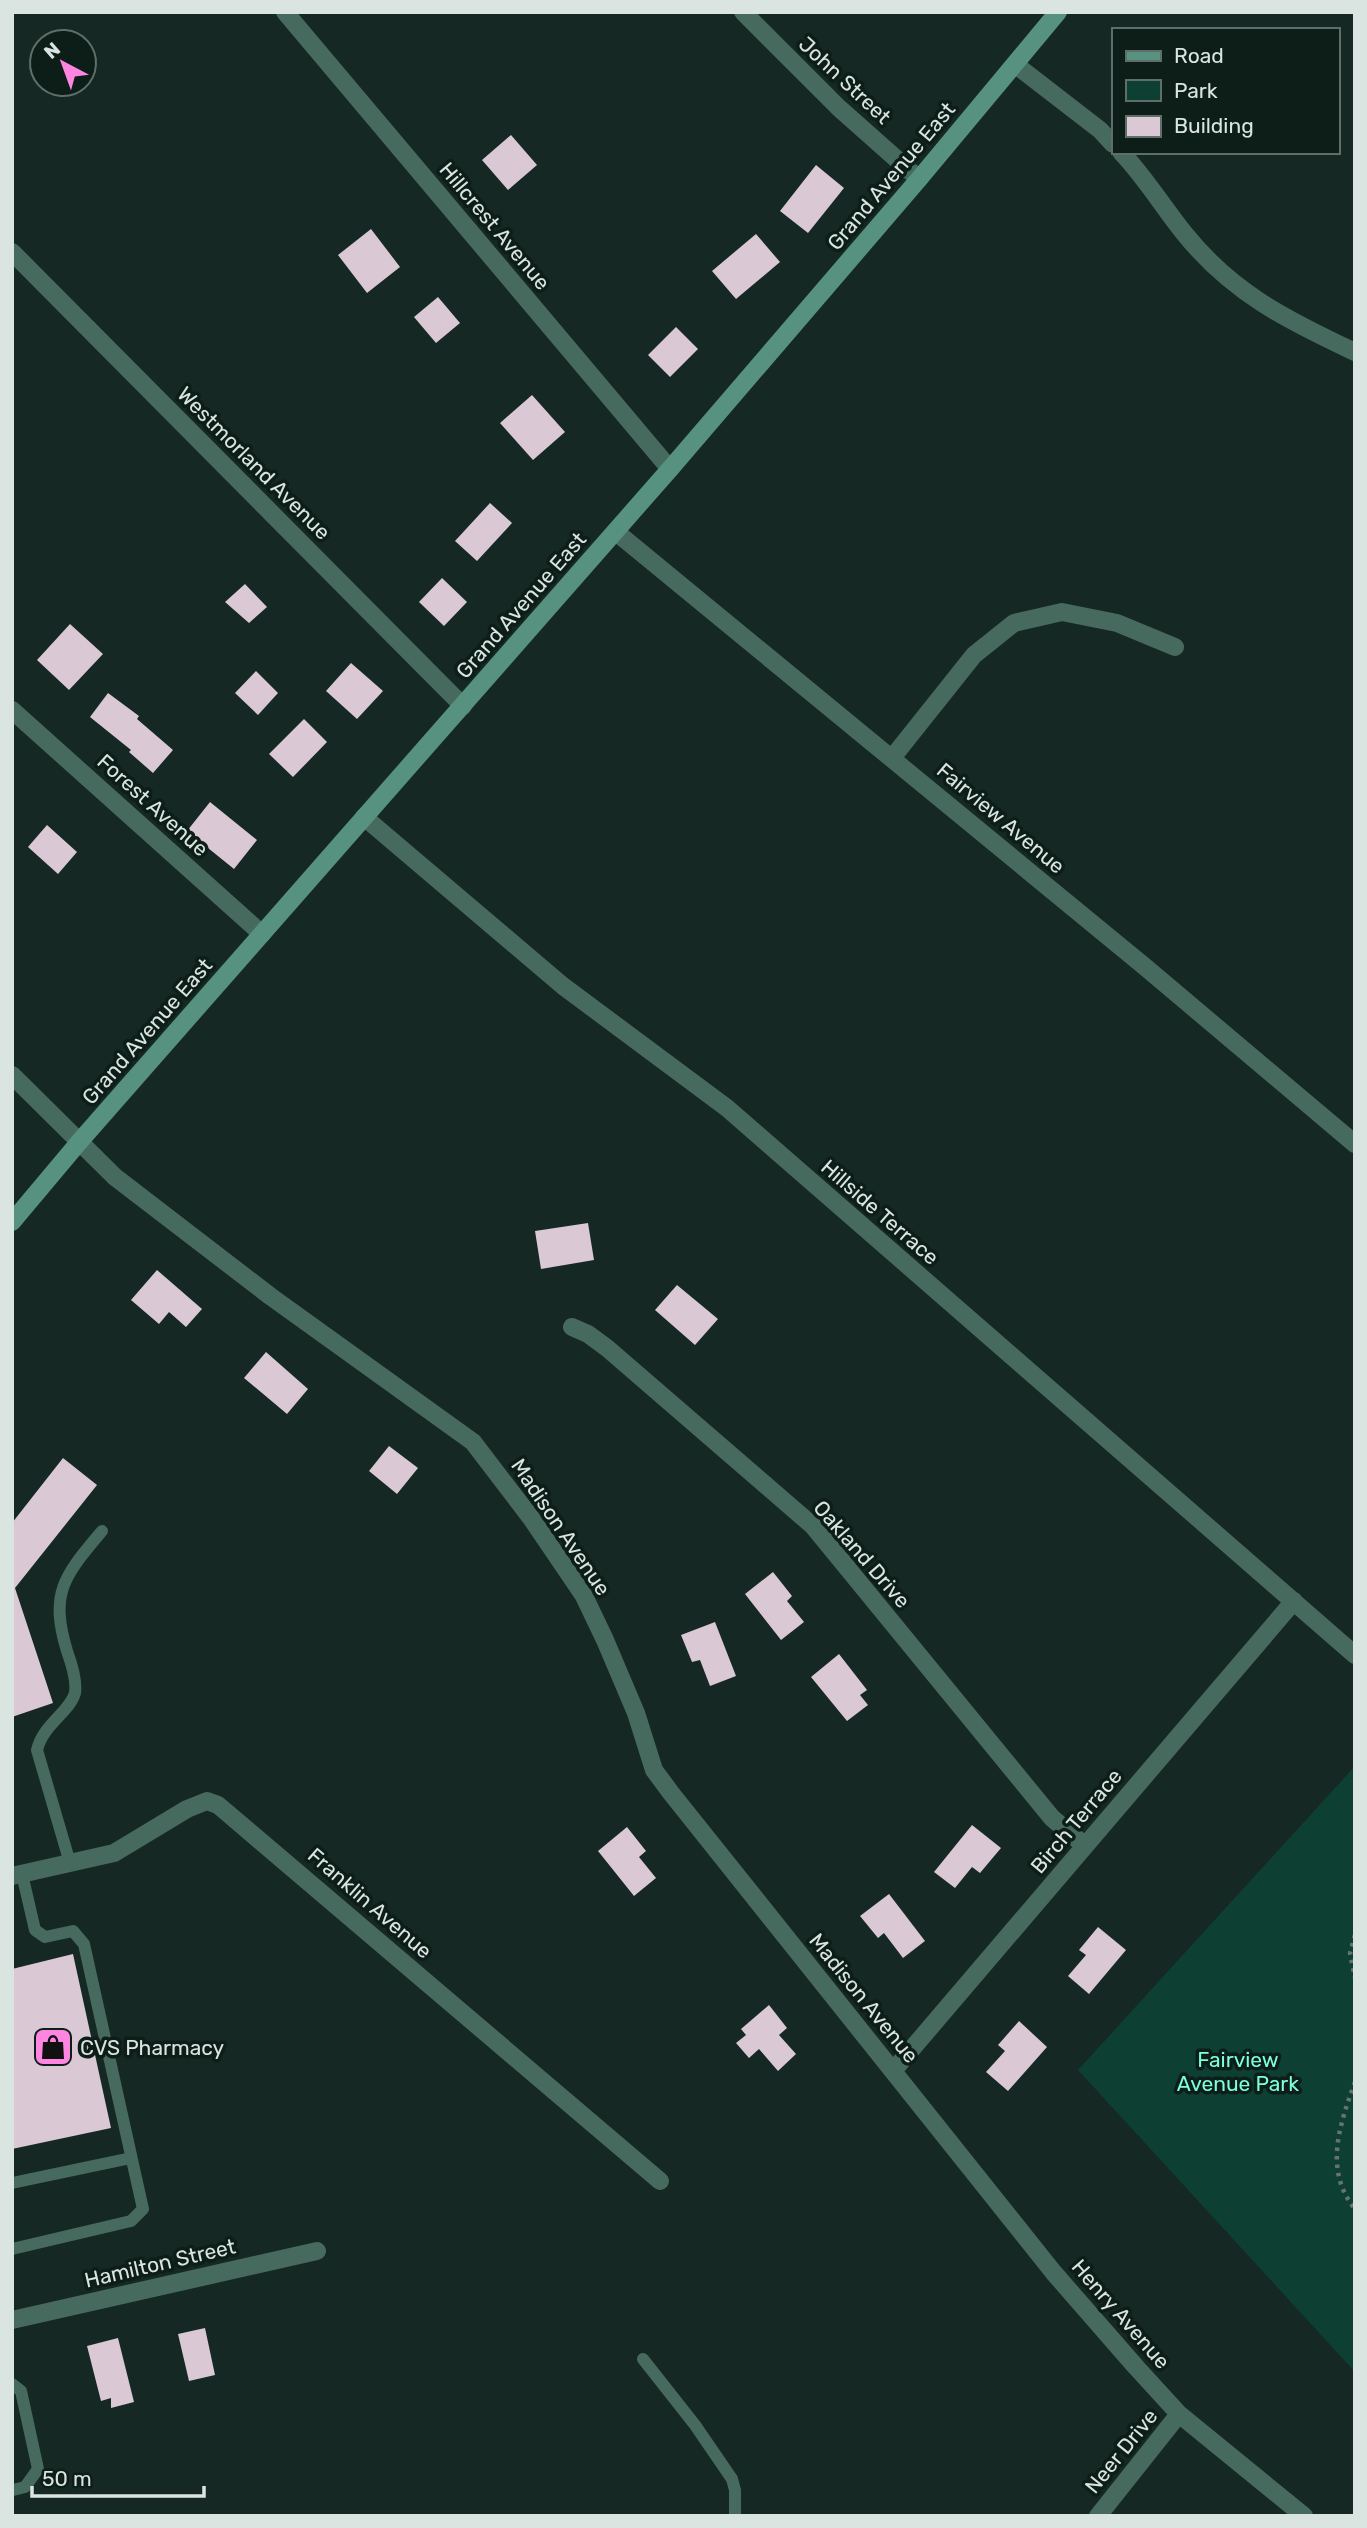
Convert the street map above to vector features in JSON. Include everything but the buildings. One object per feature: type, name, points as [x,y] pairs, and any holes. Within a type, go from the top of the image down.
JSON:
[{"type":"main road","name":"Grand Avenue East","points":[[14,1214],[670,469],[1016,65],[1058,12]]},
{"type":"street","name":"Hillcrest Avenue","points":[[285,12],[670,469]]},
{"type":"street","name":"John Street","points":[[743,12],[839,108],[919,179]]},
{"type":"street","points":[[1016,65],[1100,130],[1112,143]]},
{"type":"street","points":[[1123,154],[1185,234],[1214,266],[1251,297],[1291,323],[1355,352]]},
{"type":"street","name":"Westmorland Avenue","points":[[12,252],[463,706]]},
{"type":"street","name":"Fairview Avenue","points":[[616,531],[1355,1144]]},
{"type":"street","points":[[892,758],[974,654],[1013,623],[1062,612],[1117,623],[1175,648]]},
{"type":"street","name":"Forest Avenue","points":[[12,710],[262,934]]},
{"type":"street","name":"Hillside Terrace","points":[[364,817],[563,986],[727,1108],[1355,1655]]},
{"type":"street","name":"Madison Avenue","points":[[12,1075],[115,1177],[270,1296],[473,1442],[531,1518],[584,1596],[636,1713],[654,1770],[930,2115]]},
{"type":"street","name":"Oakland Drive","points":[[572,1327],[588,1334],[607,1348],[813,1526],[1052,1818],[1084,1845]]},
{"type":"street","name":"Birch Terrace","points":[[893,2071],[1293,1601]]},
{"type":"street","name":"Franklin Avenue","points":[[17,1875],[114,1853],[187,1809],[207,1801],[218,1805],[660,2181]]},
{"type":"street","name":"Henry Avenue","points":[[930,2115],[1054,2273],[1179,2414],[1304,2516]]},
{"type":"street","name":"Hamilton Street","points":[[12,2320],[317,2251]]},
{"type":"street","name":"Neer Drive","points":[[1098,2516],[1179,2414]]},
{"type":"lane","points":[[70,1863],[37,1750],[39,1740],[69,1704],[75,1692],[69,1655],[59,1622],[61,1589],[69,1573],[102,1531]]},
{"type":"lane","points":[[12,2249],[131,2221],[143,2209],[84,1944],[73,1931],[45,1937],[34,1930],[17,1875]]},
{"type":"lane","points":[[12,2183],[131,2158]]},
{"type":"lane","points":[[643,2359],[695,2425],[732,2479],[735,2490],[735,2516]]},
{"type":"lane","points":[[12,2385],[30,2470],[13,2490]]},
{"type":"path","points":[[1355,1935],[1350,1953],[1355,1978]]},
{"type":"path","points":[[1355,2082],[1335,2150],[1340,2180],[1355,2209]]},
{"type":"green space","name":"Fairview Avenue Park","points":[[1355,1766],[1355,2372],[1078,2070]]},
{"type":"place","name":"CVS Pharmacy","points":[[53,2047]]}]
